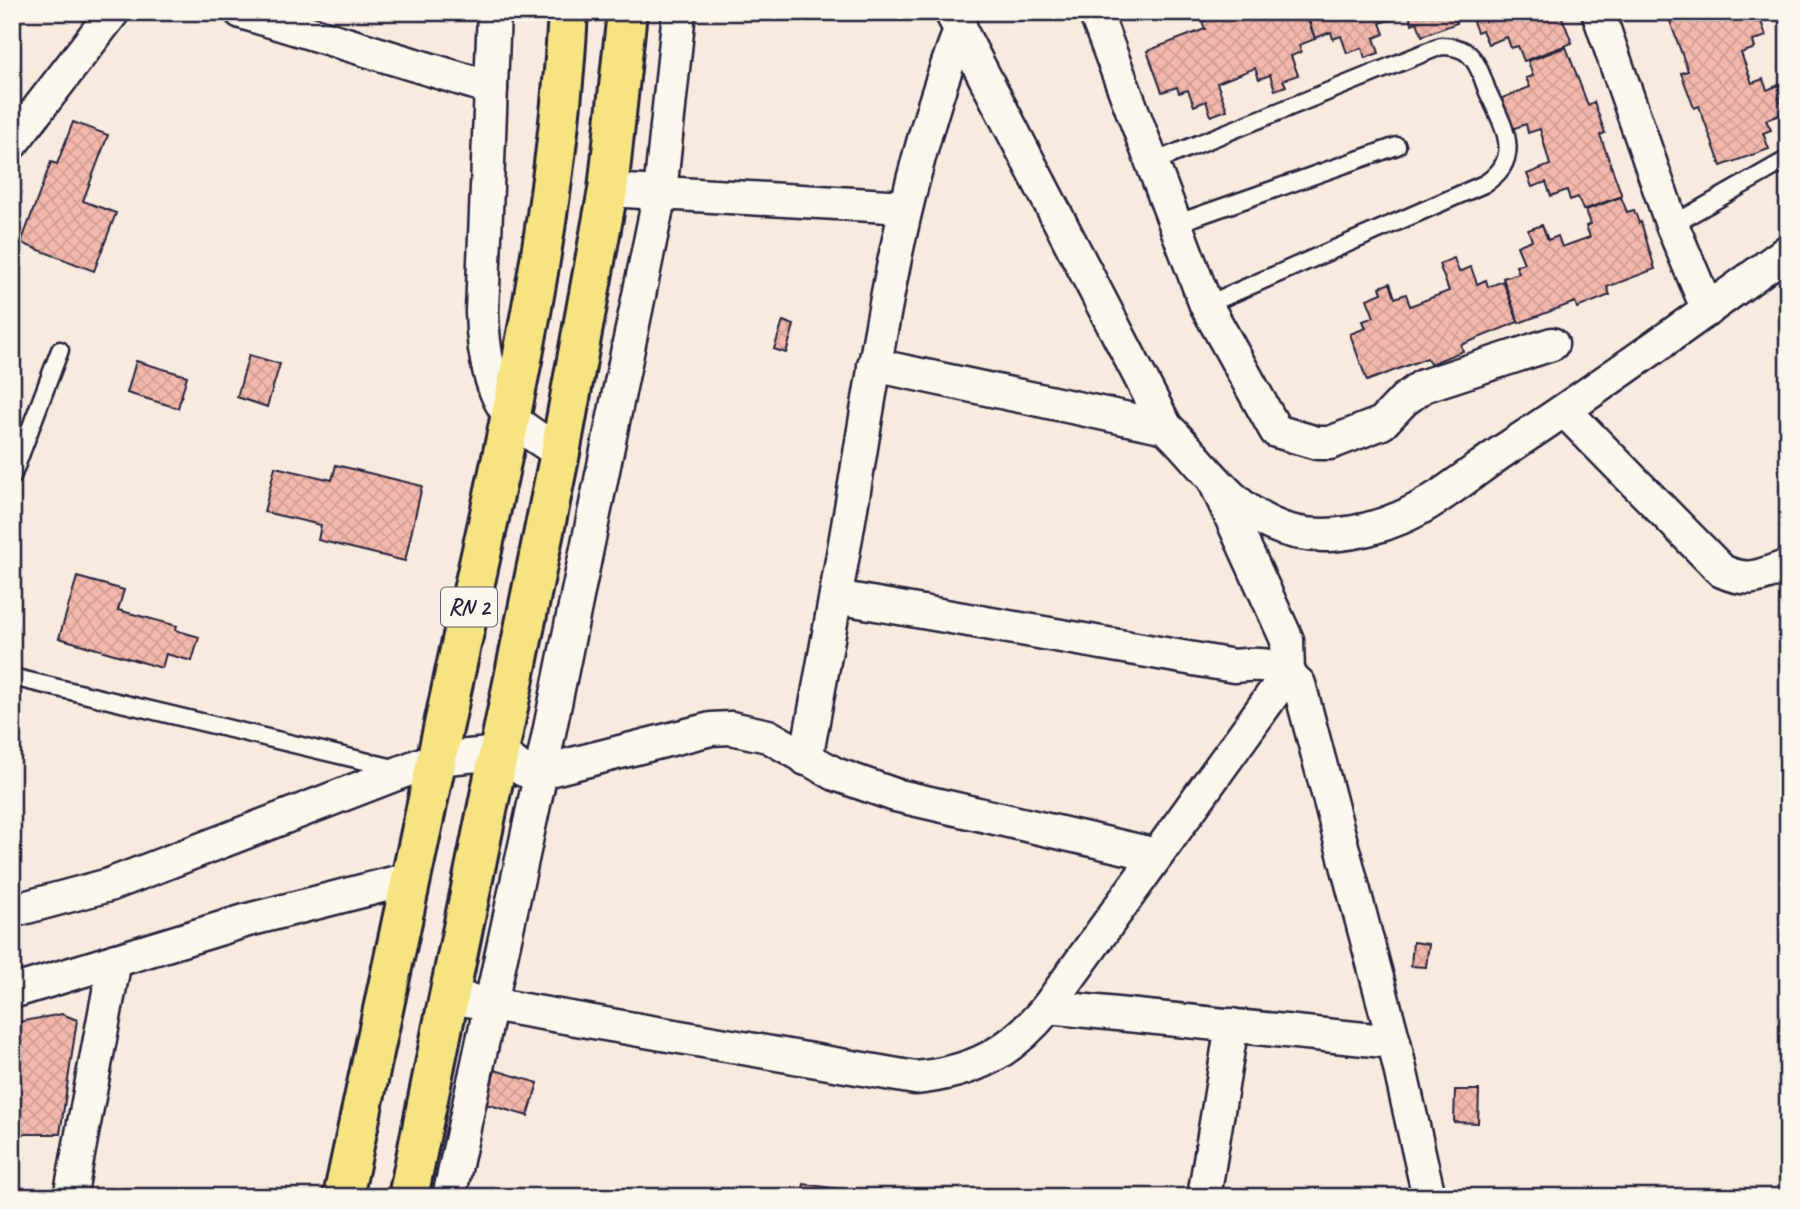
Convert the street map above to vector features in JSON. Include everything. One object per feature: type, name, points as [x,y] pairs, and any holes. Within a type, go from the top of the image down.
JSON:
[{"type":"highway","name":"RN 2","points":[[344,1197],[409,879],[420,765],[512,418],[550,189],[565,77],[568,12]]},
{"type":"highway","name":"RN 2","points":[[408,1197],[560,453],[608,190],[627,12]]},
{"type":"street","points":[[12,143],[113,12]]},
{"type":"street","points":[[241,12],[314,24],[491,88]]},
{"type":"street","points":[[494,12],[482,331],[494,385],[512,418],[560,453]]},
{"type":"street","points":[[449,1197],[541,772],[660,193],[679,12]]},
{"type":"street","points":[[1598,12],[1672,225],[1708,310]]},
{"type":"street","points":[[1106,16],[1151,163],[1206,305],[1276,431],[1317,443],[1330,443],[1382,423],[1404,400],[1423,386],[1552,344]]},
{"type":"street","points":[[806,759],[874,365],[906,207],[956,20]]},
{"type":"street","points":[[450,997],[915,1078],[954,1072],[991,1058],[1027,1032],[1048,1007],[1288,673],[1287,640],[1216,484],[1191,450],[1167,427],[956,20]]},
{"type":"street","points":[[608,190],[906,207]]},
{"type":"street","points":[[1216,484],[1270,524],[1322,536],[1348,533],[1416,511],[1565,411],[1788,250]]},
{"type":"street","points":[[874,365],[1167,427]]},
{"type":"street","points":[[1565,411],[1722,571],[1736,577],[1756,579],[1788,566]]},
{"type":"street","points":[[836,597],[1234,666],[1267,663],[1288,673],[1299,684],[1394,1042],[1429,1197]]},
{"type":"street","points":[[12,911],[109,885],[420,765],[500,753],[523,770],[541,772],[711,729],[740,730],[768,736],[806,759],[864,786],[895,795],[1157,855]]},
{"type":"street","points":[[12,992],[248,920],[409,879]]},
{"type":"street","points":[[70,1197],[115,960]]},
{"type":"street","points":[[1048,1007],[1394,1042]]},
{"type":"street","points":[[1197,1195],[1232,1025]]},
{"type":"lane","points":[[1151,163],[1441,46],[1460,49],[1474,60],[1505,130],[1508,142],[1503,167],[1484,184],[1206,305]]},
{"type":"lane","points":[[1175,224],[1397,146]]},
{"type":"lane","points":[[1672,225],[1788,159]]},
{"type":"lane","points":[[12,477],[60,350]]},
{"type":"lane","points":[[12,677],[420,765]]},
{"type":"building","points":[[1228,12],[1236,12],[1237,16],[1246,12],[1305,12],[1315,39],[1299,45],[1301,52],[1291,56],[1298,75],[1283,80],[1286,86],[1275,90],[1270,75],[1259,79],[1255,68],[1217,83],[1227,110],[1211,116],[1206,101],[1194,106],[1188,90],[1179,93],[1177,87],[1162,92],[1147,51],[1205,29],[1202,22]]},
{"type":"building","points":[[1306,12],[1454,12],[1457,23],[1422,36],[1417,22],[1412,24],[1408,13],[1380,23],[1384,34],[1374,38],[1379,53],[1365,58],[1362,48],[1347,53],[1341,36],[1333,39],[1331,32],[1315,38]]},
{"type":"building","points":[[1486,12],[1560,12],[1572,43],[1524,61],[1518,46],[1511,48],[1507,37],[1488,44],[1482,30],[1477,32],[1472,19]]},
{"type":"building","points":[[1728,12],[1729,16],[1753,12],[1757,22],[1761,21],[1766,36],[1753,41],[1755,48],[1741,53],[1752,83],[1763,79],[1767,90],[1781,84],[1785,96],[1779,98],[1785,113],[1766,120],[1771,130],[1763,133],[1769,149],[1721,166],[1699,106],[1694,108],[1681,73],[1688,71],[1667,13]]},
{"type":"building","points":[[1566,47],[1588,105],[1594,102],[1605,133],[1600,135],[1622,196],[1583,210],[1578,197],[1570,200],[1567,190],[1551,196],[1546,182],[1532,187],[1527,174],[1550,165],[1540,129],[1528,133],[1526,124],[1509,130],[1502,98],[1530,87],[1526,78],[1533,76],[1528,61]]},
{"type":"building","points":[[73,122],[108,135],[83,201],[116,213],[94,271],[21,243],[51,162],[57,164]]},
{"type":"building","points":[[1621,197],[1627,212],[1634,210],[1639,223],[1641,222],[1655,269],[1607,287],[1610,295],[1577,308],[1575,302],[1519,323],[1503,278],[1519,273],[1516,266],[1524,263],[1517,246],[1532,240],[1528,230],[1542,225],[1548,240],[1558,236],[1562,247],[1590,237],[1586,226],[1591,224],[1586,210]]},
{"type":"building","points":[[1454,258],[1459,272],[1471,267],[1477,284],[1486,280],[1488,287],[1503,281],[1518,322],[1461,345],[1463,351],[1430,364],[1427,358],[1367,381],[1350,334],[1366,328],[1363,321],[1374,317],[1367,299],[1382,293],[1380,287],[1390,283],[1395,298],[1406,294],[1410,306],[1449,291],[1439,264]]},
{"type":"building","points":[[783,321],[794,325],[786,353],[774,349]]},
{"type":"building","points":[[249,355],[280,364],[267,407],[237,397]]},
{"type":"building","points":[[136,361],[187,376],[178,408],[127,393]]},
{"type":"building","points":[[336,465],[422,486],[405,561],[318,540],[321,525],[264,512],[275,467],[332,480]]},
{"type":"building","points":[[77,577],[124,590],[118,610],[177,626],[175,630],[199,637],[192,661],[166,654],[162,668],[59,638]]},
{"type":"building","points":[[1413,942],[1429,944],[1426,967],[1411,966]]},
{"type":"building","points":[[62,1014],[77,1020],[60,1134],[12,1134],[12,1023]]},
{"type":"building","points":[[495,1070],[538,1083],[528,1116],[486,1104]]},
{"type":"building","points":[[1455,1090],[1479,1090],[1478,1123],[1454,1122]]},
{"type":"building","points":[[804,1184],[853,1191],[852,1197],[801,1197]]}]
